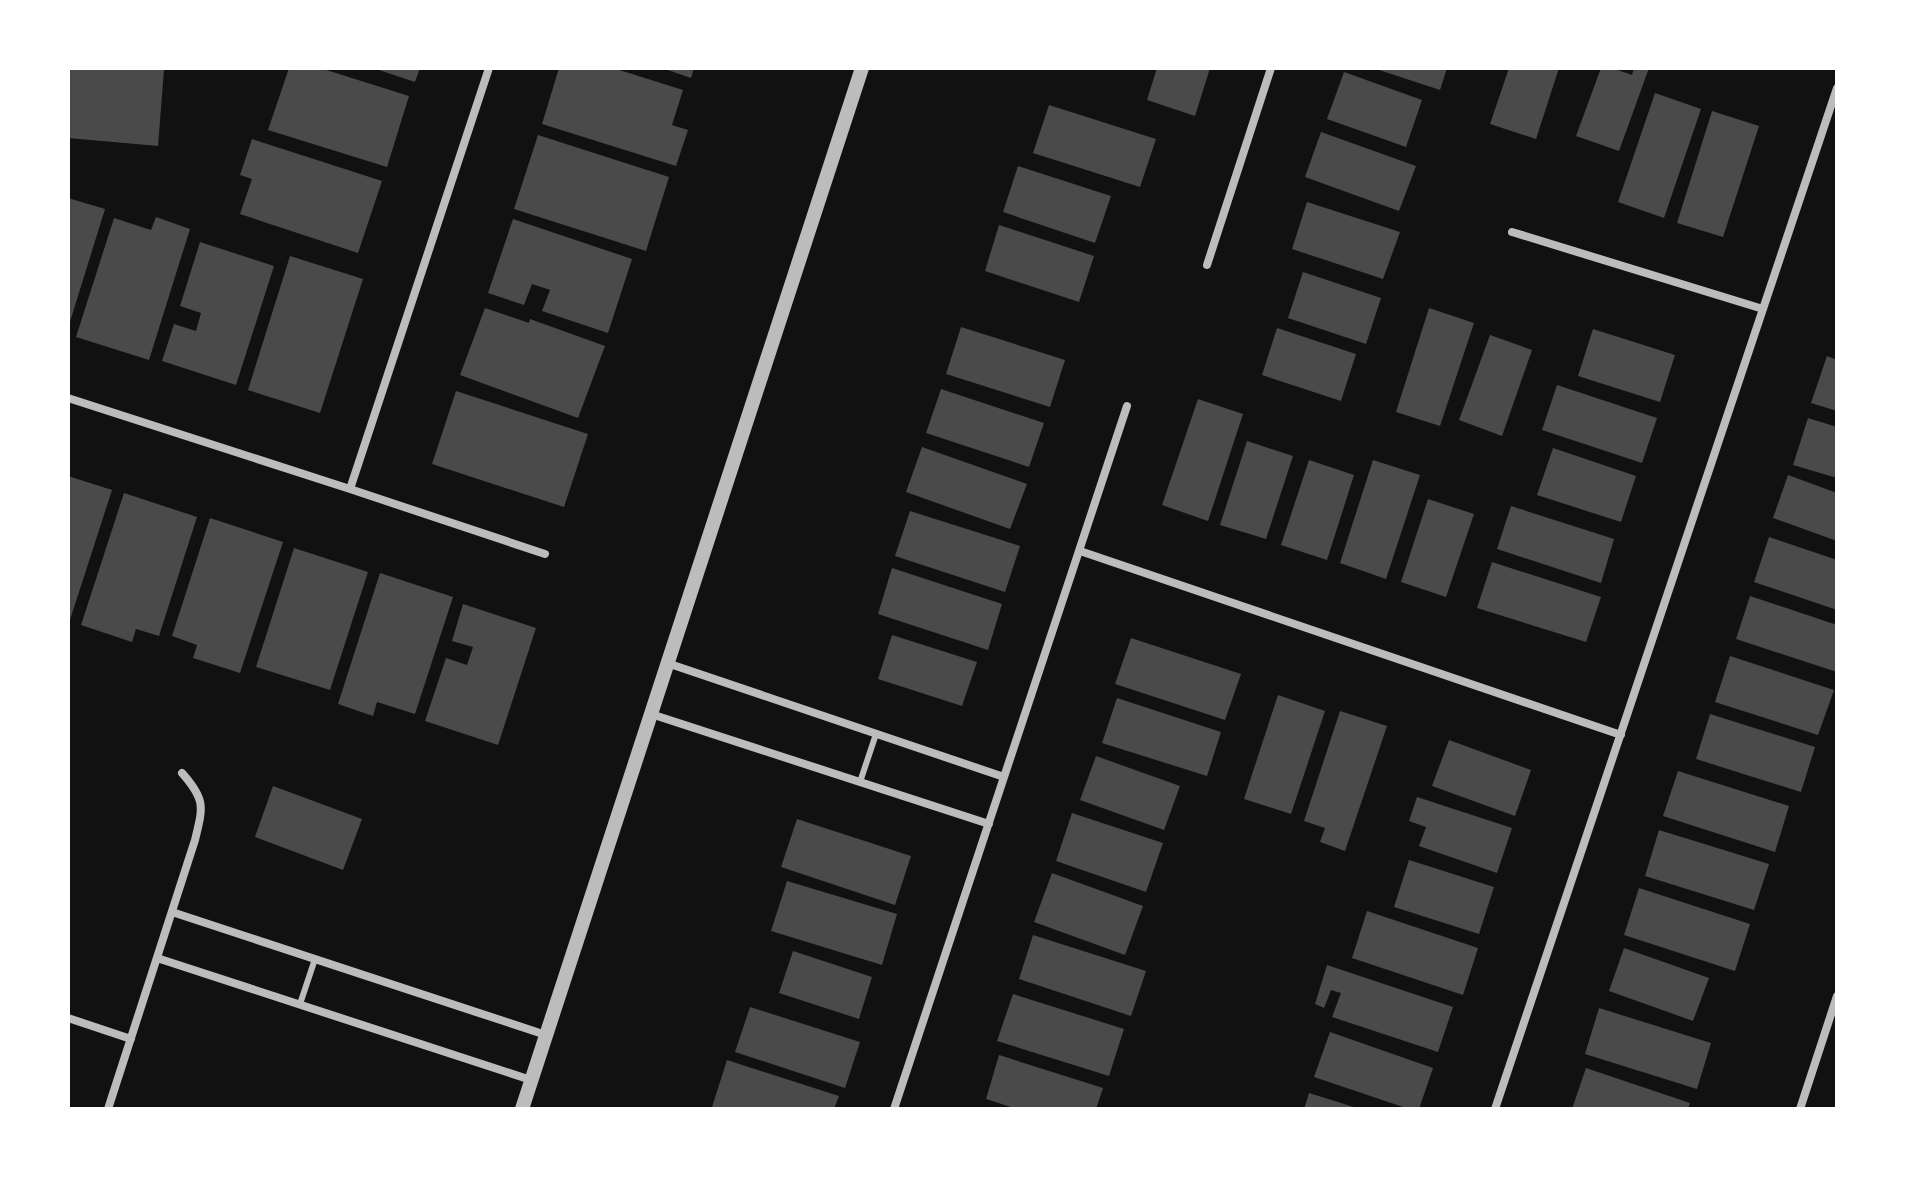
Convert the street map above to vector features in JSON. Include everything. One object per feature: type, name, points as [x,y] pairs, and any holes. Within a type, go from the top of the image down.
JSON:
[{"type":"street","points":[[350,489],[489,68]]},
{"type":"street","points":[[522,1109],[862,68]]},
{"type":"street","points":[[1207,265],[1271,68]]},
{"type":"street","points":[[1495,1109],[1837,88]]},
{"type":"street","points":[[1512,232],[1763,309]]},
{"type":"street","points":[[68,398],[545,554]]},
{"type":"street","points":[[894,1109],[1127,406]]},
{"type":"street","points":[[1080,551],[1621,735]]},
{"type":"street","points":[[667,663],[1004,777]]},
{"type":"street","points":[[651,714],[989,824]]},
{"type":"street","points":[[108,1109],[202,810],[197,790],[182,773]]},
{"type":"street","points":[[172,912],[546,1035]]},
{"type":"street","points":[[157,958],[531,1080]]},
{"type":"street","points":[[1800,1109],[1837,996]]},
{"type":"street","points":[[68,1018],[131,1039]]},
{"type":"lane","points":[[860,782],[876,734]]},
{"type":"lane","points":[[300,1004],[315,959]]},
{"type":"building","points":[[68,68],[164,70],[158,146],[68,138]]},
{"type":"building","points":[[289,68],[320,68],[409,96],[387,167],[268,130]]},
{"type":"building","points":[[373,68],[420,68],[415,82]]},
{"type":"building","points":[[559,68],[613,68],[683,90],[672,125],[688,130],[676,166],[542,124]]},
{"type":"building","points":[[662,68],[694,68],[691,78]]},
{"type":"building","points":[[1157,68],[1210,68],[1195,116],[1147,100]]},
{"type":"building","points":[[1373,68],[1447,68],[1440,90]]},
{"type":"building","points":[[1509,68],[1559,68],[1536,139],[1490,124]]},
{"type":"building","points":[[1601,68],[1612,68],[1632,75],[1634,68],[1649,68],[1619,151],[1576,136]]},
{"type":"building","points":[[1344,72],[1422,100],[1406,147],[1327,119]]},
{"type":"building","points":[[1655,93],[1701,109],[1664,218],[1618,202]]},
{"type":"building","points":[[1049,105],[1156,139],[1140,187],[1033,153]]},
{"type":"building","points":[[1712,111],[1759,126],[1723,237],[1677,223]]},
{"type":"building","points":[[1321,132],[1416,166],[1399,211],[1305,177]]},
{"type":"building","points":[[538,135],[669,177],[646,251],[514,209]]},
{"type":"building","points":[[252,139],[382,181],[358,253],[240,214],[252,179],[240,175]]},
{"type":"building","points":[[1018,166],[1111,196],[1095,243],[1003,212]]},
{"type":"building","points":[[68,198],[105,209],[69,325],[68,325]]},
{"type":"building","points":[[1307,202],[1400,232],[1383,279],[1292,249]]},
{"type":"building","points":[[156,217],[190,229],[149,360],[76,337],[114,218],[151,230]]},
{"type":"building","points":[[513,219],[632,259],[608,333],[542,311],[550,290],[532,284],[524,305],[488,293]]},
{"type":"building","points":[[999,225],[1094,256],[1079,302],[985,271]]},
{"type":"building","points":[[200,242],[274,266],[236,385],[162,361],[174,324],[196,331],[201,313],[180,306]]},
{"type":"building","points":[[290,256],[363,279],[320,413],[248,390]]},
{"type":"building","points":[[1303,272],[1381,298],[1366,344],[1288,318]]},
{"type":"building","points":[[485,308],[529,323],[530,319],[605,346],[578,418],[460,375]]},
{"type":"building","points":[[1429,308],[1474,323],[1440,426],[1396,412]]},
{"type":"building","points":[[961,327],[1065,360],[1050,407],[946,374]]},
{"type":"building","points":[[1277,328],[1356,354],[1341,401],[1262,375]]},
{"type":"building","points":[[1593,329],[1675,355],[1660,402],[1578,376]]},
{"type":"building","points":[[1490,335],[1532,350],[1502,436],[1459,420]]},
{"type":"building","points":[[1827,356],[1837,360],[1837,411],[1811,403]]},
{"type":"building","points":[[1557,385],[1657,418],[1642,463],[1542,430]]},
{"type":"building","points":[[941,389],[1044,423],[1029,467],[926,433]]},
{"type":"building","points":[[456,391],[588,434],[564,507],[432,464]]},
{"type":"building","points":[[1198,399],[1243,414],[1208,521],[1162,505]]},
{"type":"building","points":[[1808,418],[1837,427],[1837,478],[1793,465]]},
{"type":"building","points":[[1247,441],[1293,456],[1266,539],[1220,525]]},
{"type":"building","points":[[922,447],[1027,484],[1010,529],[906,492]]},
{"type":"building","points":[[1553,448],[1636,476],[1621,522],[1537,495]]},
{"type":"building","points":[[1309,460],[1354,475],[1327,560],[1281,545]]},
{"type":"building","points":[[1373,460],[1420,475],[1386,579],[1340,563]]},
{"type":"building","points":[[1788,475],[1837,493],[1837,541],[1773,518]]},
{"type":"building","points":[[68,476],[112,490],[69,623],[68,622]]},
{"type":"building","points":[[124,493],[197,517],[159,636],[136,629],[132,642],[81,625]]},
{"type":"building","points":[[1428,499],[1474,514],[1446,597],[1401,582]]},
{"type":"building","points":[[1511,506],[1614,539],[1601,583],[1497,549]]},
{"type":"building","points":[[910,511],[1020,546],[1005,592],[895,556]]},
{"type":"building","points":[[210,518],[283,542],[240,673],[193,658],[197,645],[172,636]]},
{"type":"building","points":[[1769,537],[1837,560],[1837,610],[1754,582]]},
{"type":"building","points":[[294,548],[368,572],[330,690],[256,667]]},
{"type":"building","points":[[1492,562],[1601,597],[1586,642],[1477,608]]},
{"type":"building","points":[[892,568],[1002,604],[988,650],[878,614]]},
{"type":"building","points":[[380,573],[453,597],[415,714],[377,702],[373,716],[338,704]]},
{"type":"building","points":[[1750,596],[1837,625],[1837,672],[1736,639]]},
{"type":"building","points":[[463,604],[536,628],[498,745],[425,721],[446,658],[467,665],[473,647],[452,641]]},
{"type":"building","points":[[892,635],[977,662],[962,706],[878,679]]},
{"type":"building","points":[[1131,638],[1241,674],[1225,720],[1115,684]]},
{"type":"building","points":[[1730,656],[1834,690],[1818,735],[1715,702]]},
{"type":"building","points":[[1278,695],[1325,711],[1291,814],[1244,799]]},
{"type":"building","points":[[1117,698],[1221,732],[1207,776],[1102,743]]},
{"type":"building","points":[[1340,711],[1387,726],[1345,851],[1320,842],[1325,828],[1304,821]]},
{"type":"building","points":[[1710,714],[1815,747],[1801,792],[1696,759]]},
{"type":"building","points":[[1449,740],[1531,770],[1515,816],[1432,786]]},
{"type":"building","points":[[1096,756],[1180,786],[1164,830],[1080,800]]},
{"type":"building","points":[[1678,771],[1789,806],[1775,852],[1663,816]]},
{"type":"building","points":[[273,786],[362,819],[343,870],[255,837]]},
{"type":"building","points":[[1417,797],[1512,828],[1497,873],[1419,846],[1426,827],[1409,821]]},
{"type":"building","points":[[1072,813],[1163,843],[1146,892],[1056,861]]},
{"type":"building","points":[[797,819],[911,856],[895,905],[781,867]]},
{"type":"building","points":[[1659,830],[1769,864],[1754,910],[1645,876]]},
{"type":"building","points":[[1409,860],[1494,887],[1479,934],[1394,907]]},
{"type":"building","points":[[1052,873],[1143,906],[1125,955],[1034,922]]},
{"type":"building","points":[[787,881],[897,914],[882,965],[771,931]]},
{"type":"building","points":[[1639,888],[1750,924],[1735,971],[1624,935]]},
{"type":"building","points":[[1367,911],[1478,948],[1463,995],[1352,958]]},
{"type":"building","points":[[1033,935],[1146,971],[1131,1016],[1019,979]]},
{"type":"building","points":[[1624,948],[1709,978],[1693,1021],[1609,991]]},
{"type":"building","points":[[793,951],[872,977],[859,1019],[779,993]]},
{"type":"building","points":[[1327,965],[1453,1007],[1438,1052],[1332,1017],[1341,993],[1331,990],[1324,1008],[1315,1004]]},
{"type":"building","points":[[1013,994],[1124,1029],[1109,1076],[997,1041]]},
{"type":"building","points":[[750,1007],[860,1042],[845,1088],[735,1052]]},
{"type":"building","points":[[1599,1008],[1711,1043],[1697,1089],[1585,1054]]},
{"type":"building","points":[[1330,1032],[1433,1068],[1419,1109],[1409,1109],[1314,1077]]},
{"type":"building","points":[[999,1055],[1103,1088],[1096,1109],[1017,1109],[986,1099]]},
{"type":"building","points":[[727,1060],[839,1096],[834,1109],[712,1107]]},
{"type":"building","points":[[1586,1068],[1690,1103],[1688,1109],[1572,1109]]},
{"type":"building","points":[[1309,1093],[1357,1108],[1357,1109],[1304,1109]]}]
